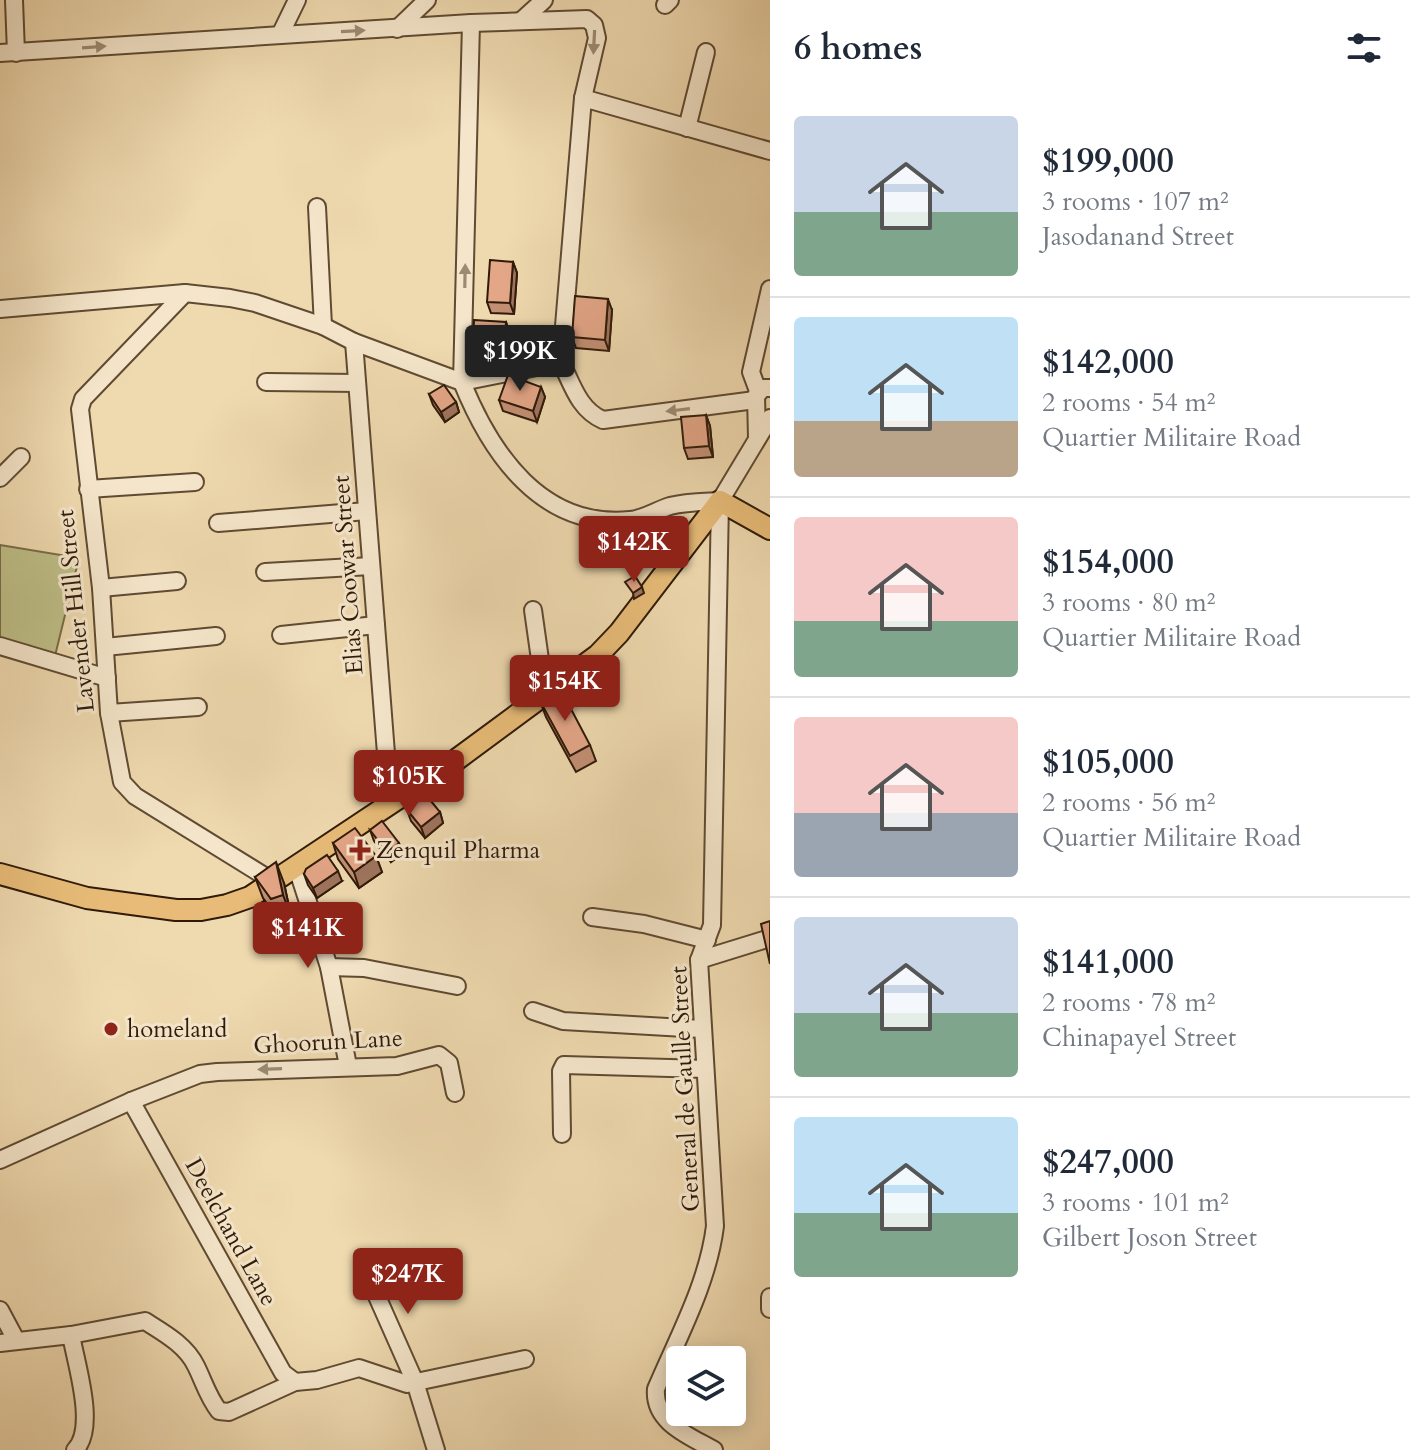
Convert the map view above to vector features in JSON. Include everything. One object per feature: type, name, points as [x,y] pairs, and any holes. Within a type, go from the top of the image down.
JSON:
[{"type":"main road","points":[[0,874],[87,898],[176,910],[201,910],[250,897],[390,805],[598,655],[619,633],[720,501],[770,529]]},
{"type":"street","points":[[14,0],[8,53],[471,23],[587,19],[594,25],[597,38],[583,98],[561,362],[583,406],[593,416],[603,420],[763,402]]},
{"type":"street","points":[[280,35],[297,0]]},
{"type":"street","points":[[397,29],[427,0]]},
{"type":"street","points":[[521,21],[544,0]]},
{"type":"street","points":[[471,23],[462,382],[476,418],[496,448],[527,484],[548,503],[569,514],[592,519],[631,520],[670,506],[720,501],[757,438],[763,402],[751,372],[769,297]]},
{"type":"street","points":[[687,128],[706,52]]},
{"type":"street","points":[[583,98],[770,151]]},
{"type":"street","points":[[317,207],[323,326]]},
{"type":"street","points":[[0,309],[185,293],[255,303],[323,326],[354,342],[462,382],[561,362]]},
{"type":"street","name":"Lavender Hill Street","points":[[185,293],[83,399],[81,427],[101,588],[109,713],[122,782],[135,796],[274,882]]},
{"type":"street","name":"Elias Coowar Street","points":[[354,342],[390,805]]},
{"type":"street","points":[[266,382],[357,383]]},
{"type":"street","points":[[0,478],[21,457]]},
{"type":"street","points":[[88,489],[195,482]]},
{"type":"street","name":"General de Gaulle Street","points":[[714,1450],[666,1421],[655,1400],[656,1389],[704,1275],[713,1248],[715,1226],[699,960],[712,925],[720,501]]},
{"type":"street","points":[[218,523],[367,511]]},
{"type":"street","points":[[265,572],[371,566]]},
{"type":"street","points":[[101,588],[177,581]]},
{"type":"street","points":[[533,610],[545,695]]},
{"type":"street","points":[[281,635],[376,625]]},
{"type":"street","points":[[105,647],[216,636]]},
{"type":"street","points":[[0,646],[107,678]]},
{"type":"street","points":[[109,713],[198,707]]},
{"type":"street","points":[[297,868],[329,967],[348,1066]]},
{"type":"street","points":[[592,917],[644,924],[707,940]]},
{"type":"street","points":[[699,960],[770,938]]},
{"type":"street","points":[[329,967],[364,968],[457,986]]},
{"type":"street","points":[[533,1011],[563,1021],[702,1029]]},
{"type":"street","name":"Ghoorun Lane","points":[[0,1160],[131,1101],[200,1074],[397,1066],[439,1055],[449,1063],[455,1093]]},
{"type":"street","points":[[562,1134],[561,1071],[564,1065],[705,1069]]},
{"type":"street","name":"Deelchand Lane","points":[[131,1101],[283,1373],[295,1382]]},
{"type":"street","points":[[364,1267],[415,1382],[436,1450]]},
{"type":"street","points":[[770,1297],[770,1309]]},
{"type":"street","points":[[0,1310],[8,1342],[71,1335],[145,1321],[183,1348],[195,1364],[208,1396],[219,1411],[229,1412],[295,1382],[317,1380],[359,1368],[398,1383],[525,1359]]},
{"type":"street","points":[[71,1335],[87,1425],[83,1442],[75,1450]]},
{"type":"green space","points":[[0,545],[79,558],[54,660],[0,643]]},
{"type":"building","points":[[490,260],[513,262],[510,303],[487,302]]},
{"type":"building","points":[[575,296],[608,299],[605,340],[572,337]]},
{"type":"building","points":[[474,320],[506,322],[503,361],[472,359]]},
{"type":"building","points":[[508,375],[541,387],[533,411],[499,400]]},
{"type":"building","points":[[444,385],[456,402],[441,412],[429,394]]},
{"type":"building","points":[[706,415],[709,446],[684,448],[681,417]]},
{"type":"building","points":[[635,576],[642,587],[633,593],[625,582]]},
{"type":"building","points":[[561,690],[590,745],[570,756],[540,701]]},
{"type":"building","points":[[426,795],[440,812],[421,827],[407,810]]},
{"type":"building","points":[[382,821],[399,843],[387,852],[370,830]]},
{"type":"building","points":[[355,828],[376,856],[354,872],[333,843]]},
{"type":"building","points":[[327,855],[338,871],[313,888],[304,874],[306,869]]},
{"type":"building","points":[[276,862],[283,895],[271,899],[255,877]]},
{"type":"building","points":[[770,921],[770,964],[761,924]]},
{"type":"place","name":"Zenquil Pharma","points":[[360,850]]},
{"type":"place","name":"homeland","points":[[111,1029]]}]
